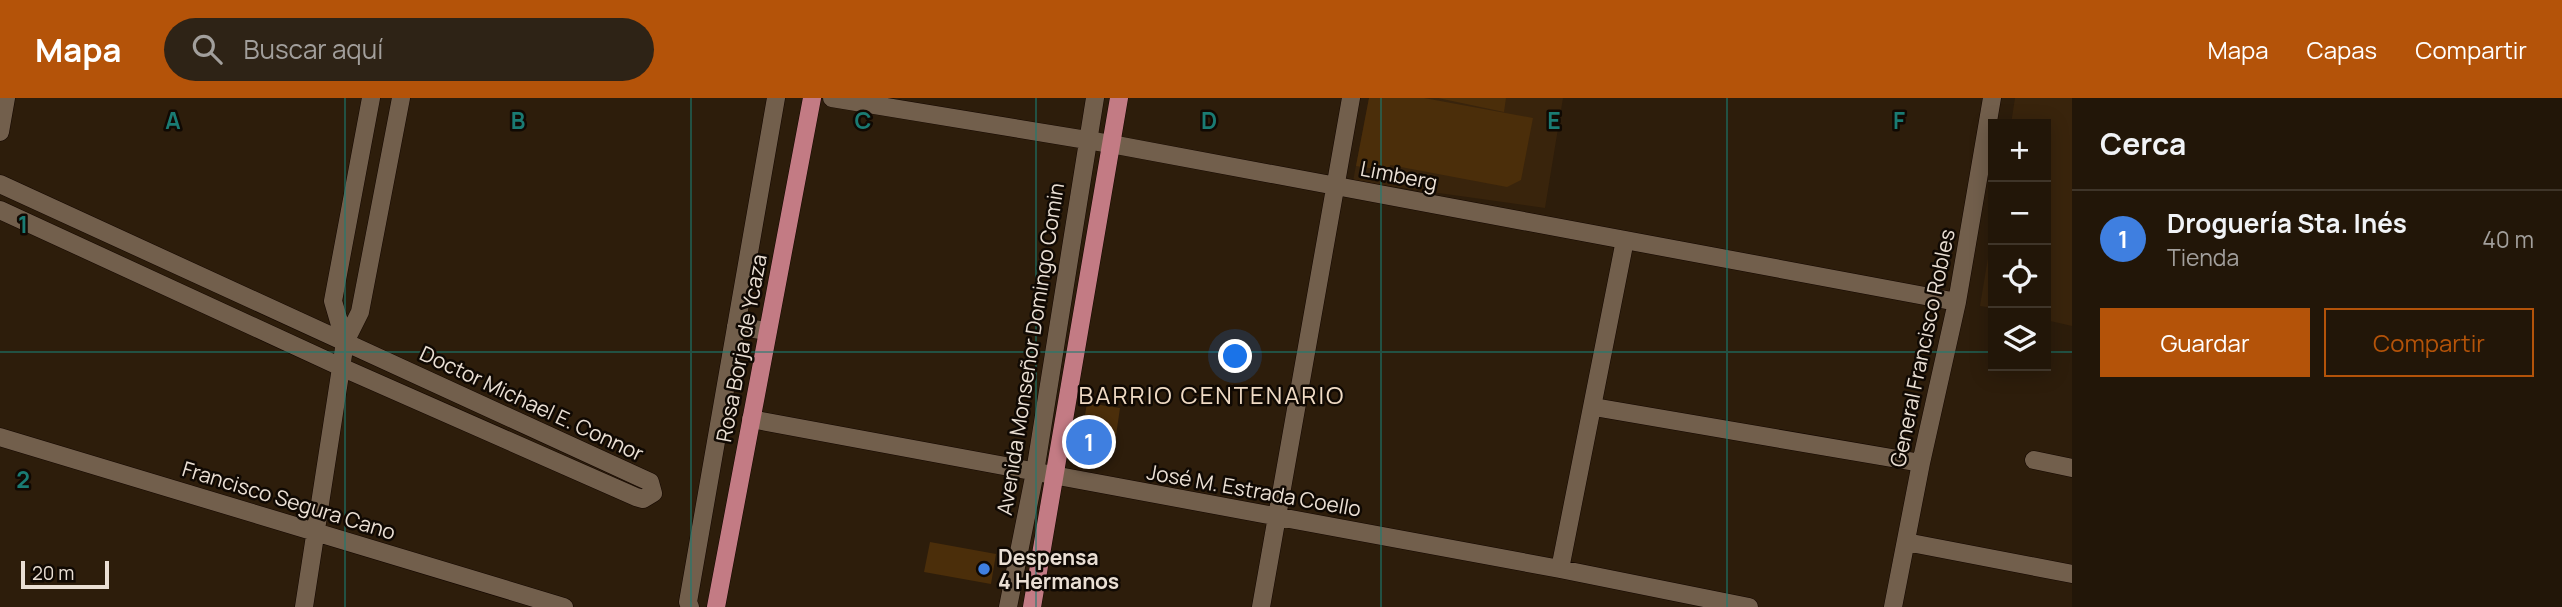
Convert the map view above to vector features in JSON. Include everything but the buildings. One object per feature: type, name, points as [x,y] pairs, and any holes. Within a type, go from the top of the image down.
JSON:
[{"type":"main road","name":"Rosa Borja de Ycaza","points":[[716,607],[812,98]]},
{"type":"main road","points":[[1032,607],[1119,98]]},
{"type":"street","points":[[0,132],[6,98]]},
{"type":"street","points":[[345,342],[333,301],[372,98]]},
{"type":"street","points":[[304,607],[345,342],[360,312],[401,98]]},
{"type":"street","name":"Rosa Borja de Ycaza","points":[[690,607],[688,602],[776,98]]},
{"type":"street","name":"Limberg","points":[[832,98],[1111,144],[1957,302]]},
{"type":"street","name":"Avenida Monseñor Domingo Comin","points":[[1008,607],[1035,472],[1095,98]]},
{"type":"street","points":[[1261,607],[1351,98]]},
{"type":"street","name":"General Francisco Robles","points":[[1893,607],[1921,463],[1957,302],[1992,98]]},
{"type":"street","name":"Doctor Michael E. Connor","points":[[0,184],[650,482],[653,493],[643,499],[636,497],[341,367],[0,210]]},
{"type":"street","points":[[1560,569],[1625,240]]},
{"type":"street","points":[[736,326],[767,331]]},
{"type":"street","points":[[1594,407],[1921,463]]},
{"type":"street","name":"José M. Estrada Coello","points":[[751,419],[1560,569],[1749,607]]},
{"type":"street","name":"Francisco Segura Cano","points":[[0,436],[564,607]]},
{"type":"street","points":[[2034,460],[2072,468]]},
{"type":"street","points":[[1906,542],[2072,574]]},
{"type":"shaded area","points":[[1369,98],[1563,98],[1545,208],[1353,181]]},
{"type":"shaded area","points":[[2015,98],[2072,98],[2072,326],[2051,321],[2051,119],[2012,119]]},
{"type":"shaded area","points":[[1988,258],[1988,307],[1980,306]]},
{"type":"place","name":"Droguería Sta. Inés","points":[[1089,442]]},
{"type":"place","name":"Despensa 4 Hermanos","points":[[984,569]]},
{"type":"district","name":"BARRIO CENTENARIO","points":[[1212,394]]}]
